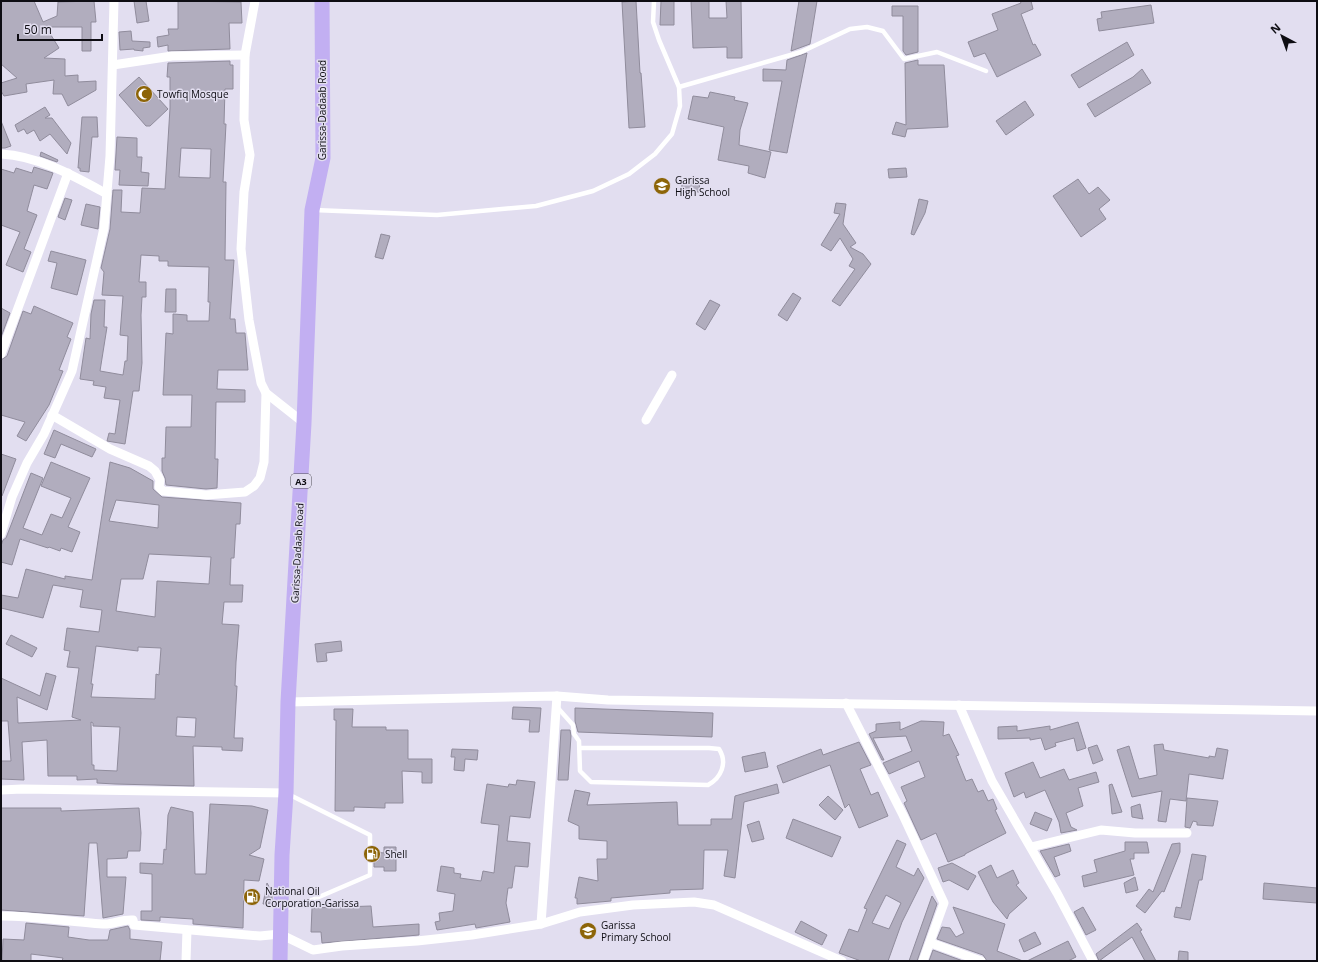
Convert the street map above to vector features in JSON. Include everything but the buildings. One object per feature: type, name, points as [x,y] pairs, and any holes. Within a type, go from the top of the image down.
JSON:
[{"type":"highway","name":"Garissa-Dadaab Road","points":[[280,961],[280,910],[286,793],[288,702],[304,423],[312,210],[323,158],[322,1]]},
{"type":"street","points":[[1,534],[12,497],[72,371],[104,228],[113,64],[114,1]]},
{"type":"street","points":[[255,1],[245,56],[244,120],[250,155],[244,192],[241,249],[249,320],[261,383],[266,393],[304,423]]},
{"type":"street","points":[[113,64],[172,56],[245,56]]},
{"type":"street","points":[[1,154],[19,155],[68,173],[107,194]]},
{"type":"street","points":[[1,354],[68,173]]},
{"type":"street","points":[[646,420],[672,375]]},
{"type":"street","points":[[52,415],[110,449],[149,466],[155,471],[160,480],[159,487],[163,491],[206,495],[245,492],[254,486],[260,478],[264,462],[266,393]]},
{"type":"street","points":[[288,702],[558,696],[608,700],[1317,711]]},
{"type":"street","points":[[541,924],[558,696]]},
{"type":"street","points":[[846,703],[903,815],[944,903],[931,943],[923,961]]},
{"type":"street","points":[[959,705],[992,781],[1031,847],[1093,961]]},
{"type":"street","points":[[1,790],[22,789],[286,793]]},
{"type":"street","points":[[1031,847],[1101,830],[1187,833]]},
{"type":"street","points":[[1,916],[25,916],[106,925],[123,919],[134,920],[134,925],[260,936],[280,934],[313,950],[363,944],[417,941],[472,935],[541,924],[580,912],[633,905],[701,903],[714,905],[842,961]]},
{"type":"street","points":[[186,961],[187,930]]},
{"type":"street","points":[[931,943],[981,961]]},
{"type":"lane","points":[[312,210],[437,215],[536,206],[592,191],[629,174],[655,154],[672,134],[680,106],[679,87],[653,22],[654,1]]},
{"type":"lane","points":[[679,87],[801,52],[850,29],[867,27],[883,31],[904,59],[937,52],[986,71]]},
{"type":"lane","points":[[557,707],[573,725],[580,748],[580,771],[584,777],[591,782],[708,785],[716,781],[721,774],[723,761],[722,754],[719,749],[580,748]]},
{"type":"lane","points":[[280,910],[312,900],[370,875],[370,835],[286,793]]},
{"type":"place","name":"Towfiq Mosque","points":[[144,94]]},
{"type":"place","name":"Garissa High School","points":[[662,186]]},
{"type":"place","name":"Shell","points":[[372,854]]},
{"type":"place","name":"National Oil Corporation-Garissa","points":[[252,897]]},
{"type":"place","name":"Garissa Primary School","points":[[588,931]]}]
